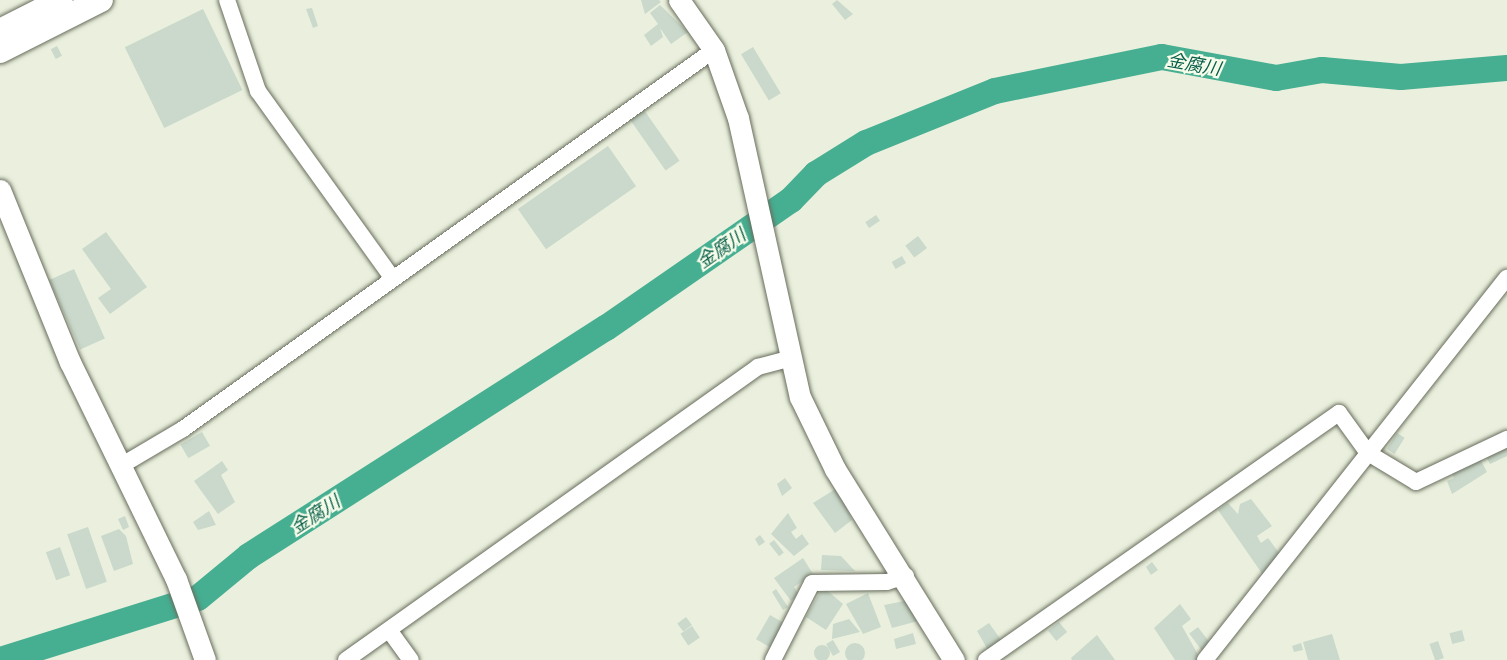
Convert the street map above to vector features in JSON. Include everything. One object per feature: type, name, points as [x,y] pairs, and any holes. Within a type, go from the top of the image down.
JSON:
[{"type":"main road","points":[[0,31],[61,0]]},
{"type":"main road","points":[[0,51],[101,0]]},
{"type":"street","points":[[227,0],[258,91],[393,279]]},
{"type":"street","points":[[679,0],[714,50],[749,172],[787,359],[835,469],[906,576],[954,660]]},
{"type":"street","points":[[122,465],[183,429],[714,50]]},
{"type":"street","points":[[0,190],[70,362],[176,579],[205,660]]},
{"type":"street","points":[[1205,660],[1507,278]]},
{"type":"street","points":[[346,660],[758,367],[787,359]]},
{"type":"street","points":[[986,660],[1339,413],[1368,453],[1416,482],[1507,439]]},
{"type":"street","points":[[773,660],[813,583],[887,582],[906,576]]},
{"type":"street","points":[[389,630],[411,660]]},
{"type":"building","points":[[641,0],[659,0],[661,2],[645,14]]},
{"type":"building","points":[[837,0],[853,14],[845,20],[832,4]]},
{"type":"building","points":[[660,5],[688,32],[671,44],[660,28],[663,37],[651,46],[644,35],[658,24],[650,13]]},
{"type":"building","points":[[312,8],[318,26],[313,28],[306,9]]},
{"type":"building","points":[[203,9],[242,90],[164,128],[125,47]]},
{"type":"building","points":[[57,46],[62,56],[56,59],[51,49]]},
{"type":"building","points":[[753,47],[781,93],[769,100],[741,54]]},
{"type":"building","points":[[644,110],[680,161],[666,171],[630,120]]},
{"type":"building","points":[[608,146],[636,186],[546,249],[518,209]]},
{"type":"building","points":[[876,215],[880,221],[869,228],[865,222]]},
{"type":"building","points":[[106,232],[147,287],[110,314],[98,298],[111,289],[82,249]]},
{"type":"building","points":[[918,236],[927,248],[914,258],[905,246]]},
{"type":"building","points":[[902,256],[906,263],[896,269],[892,262]]},
{"type":"building","points":[[74,269],[105,338],[80,349],[49,280]]},
{"type":"building","points":[[202,432],[210,446],[188,458],[180,444]]},
{"type":"building","points":[[1397,433],[1405,438],[1395,454],[1387,449]]},
{"type":"building","points":[[1507,444],[1507,456],[1490,464],[1485,454]]},
{"type":"building","points":[[1480,459],[1487,472],[1452,494],[1447,481],[1454,478],[1451,471]]},
{"type":"building","points":[[222,461],[228,470],[221,475],[235,502],[218,514],[194,481]]},
{"type":"building","points":[[785,478],[792,488],[782,496],[777,484]]},
{"type":"building","points":[[837,488],[852,520],[835,533],[813,503]]},
{"type":"building","points":[[1251,499],[1272,526],[1257,536],[1261,543],[1268,538],[1280,554],[1263,575],[1218,510],[1228,503],[1238,514],[1240,504]]},
{"type":"building","points":[[209,511],[216,525],[198,530],[193,522]]},
{"type":"building","points":[[788,513],[797,528],[791,532],[796,539],[802,534],[809,544],[794,556],[771,534]]},
{"type":"building","points":[[125,516],[129,527],[123,530],[118,519]]},
{"type":"building","points":[[88,527],[107,582],[86,589],[67,534]]},
{"type":"building","points":[[119,529],[126,536],[133,564],[114,571],[101,536]]},
{"type":"building","points":[[760,535],[765,542],[759,546],[755,539]]},
{"type":"building","points":[[774,540],[784,553],[779,556],[769,544]]},
{"type":"building","points":[[60,547],[70,575],[56,580],[46,552]]},
{"type":"building","points":[[822,555],[841,556],[855,571],[821,570]]},
{"type":"building","points":[[803,558],[813,574],[794,587],[799,595],[791,601],[774,578]]},
{"type":"building","points":[[1152,562],[1158,570],[1151,575],[1146,567]]},
{"type":"building","points":[[823,587],[843,604],[826,630],[806,617]]},
{"type":"building","points":[[776,589],[788,607],[783,610],[772,592]]},
{"type":"building","points":[[868,593],[881,627],[863,634],[846,604]]},
{"type":"building","points":[[915,599],[929,618],[892,628],[884,605]]},
{"type":"building","points":[[1180,604],[1191,619],[1182,626],[1201,660],[1175,660],[1154,628]]},
{"type":"building","points":[[770,615],[784,623],[770,647],[756,639]]},
{"type":"building","points":[[686,617],[692,625],[683,632],[677,624]]},
{"type":"building","points":[[849,619],[860,632],[832,639],[833,624]]},
{"type":"building","points":[[1059,622],[1067,632],[1056,641],[1048,631]]},
{"type":"building","points":[[989,623],[1004,644],[988,650],[977,631]]},
{"type":"building","points":[[692,626],[700,638],[688,645],[680,634]]},
{"type":"building","points":[[1198,627],[1211,644],[1202,650],[1189,634]]},
{"type":"building","points":[[1462,630],[1465,641],[1452,644],[1449,633]]},
{"type":"building","points":[[913,633],[916,644],[896,649],[894,639]]},
{"type":"building","points":[[1332,634],[1340,660],[1308,660],[1303,642]]},
{"type":"building","points":[[1097,635],[1115,660],[1072,660],[1071,658]]},
{"type":"building","points":[[833,640],[840,652],[833,656],[826,644]]},
{"type":"building","points":[[1438,641],[1444,658],[1435,660],[1429,644]]},
{"type":"building","points":[[855,643],[862,646],[865,653],[862,660],[855,663],[848,660],[845,653],[848,646]]},
{"type":"building","points":[[1301,643],[1303,650],[1294,652],[1292,646]]},
{"type":"building","points":[[822,645],[828,647],[830,653],[828,659],[822,661],[816,659],[814,653],[816,647]]},
{"type":"waterway","name":"金腐川","points":[[0,660],[198,598],[249,556],[606,328],[791,200],[816,174],[866,143],[995,91],[1162,57],[1276,78],[1322,70],[1401,77],[1507,68]]}]
